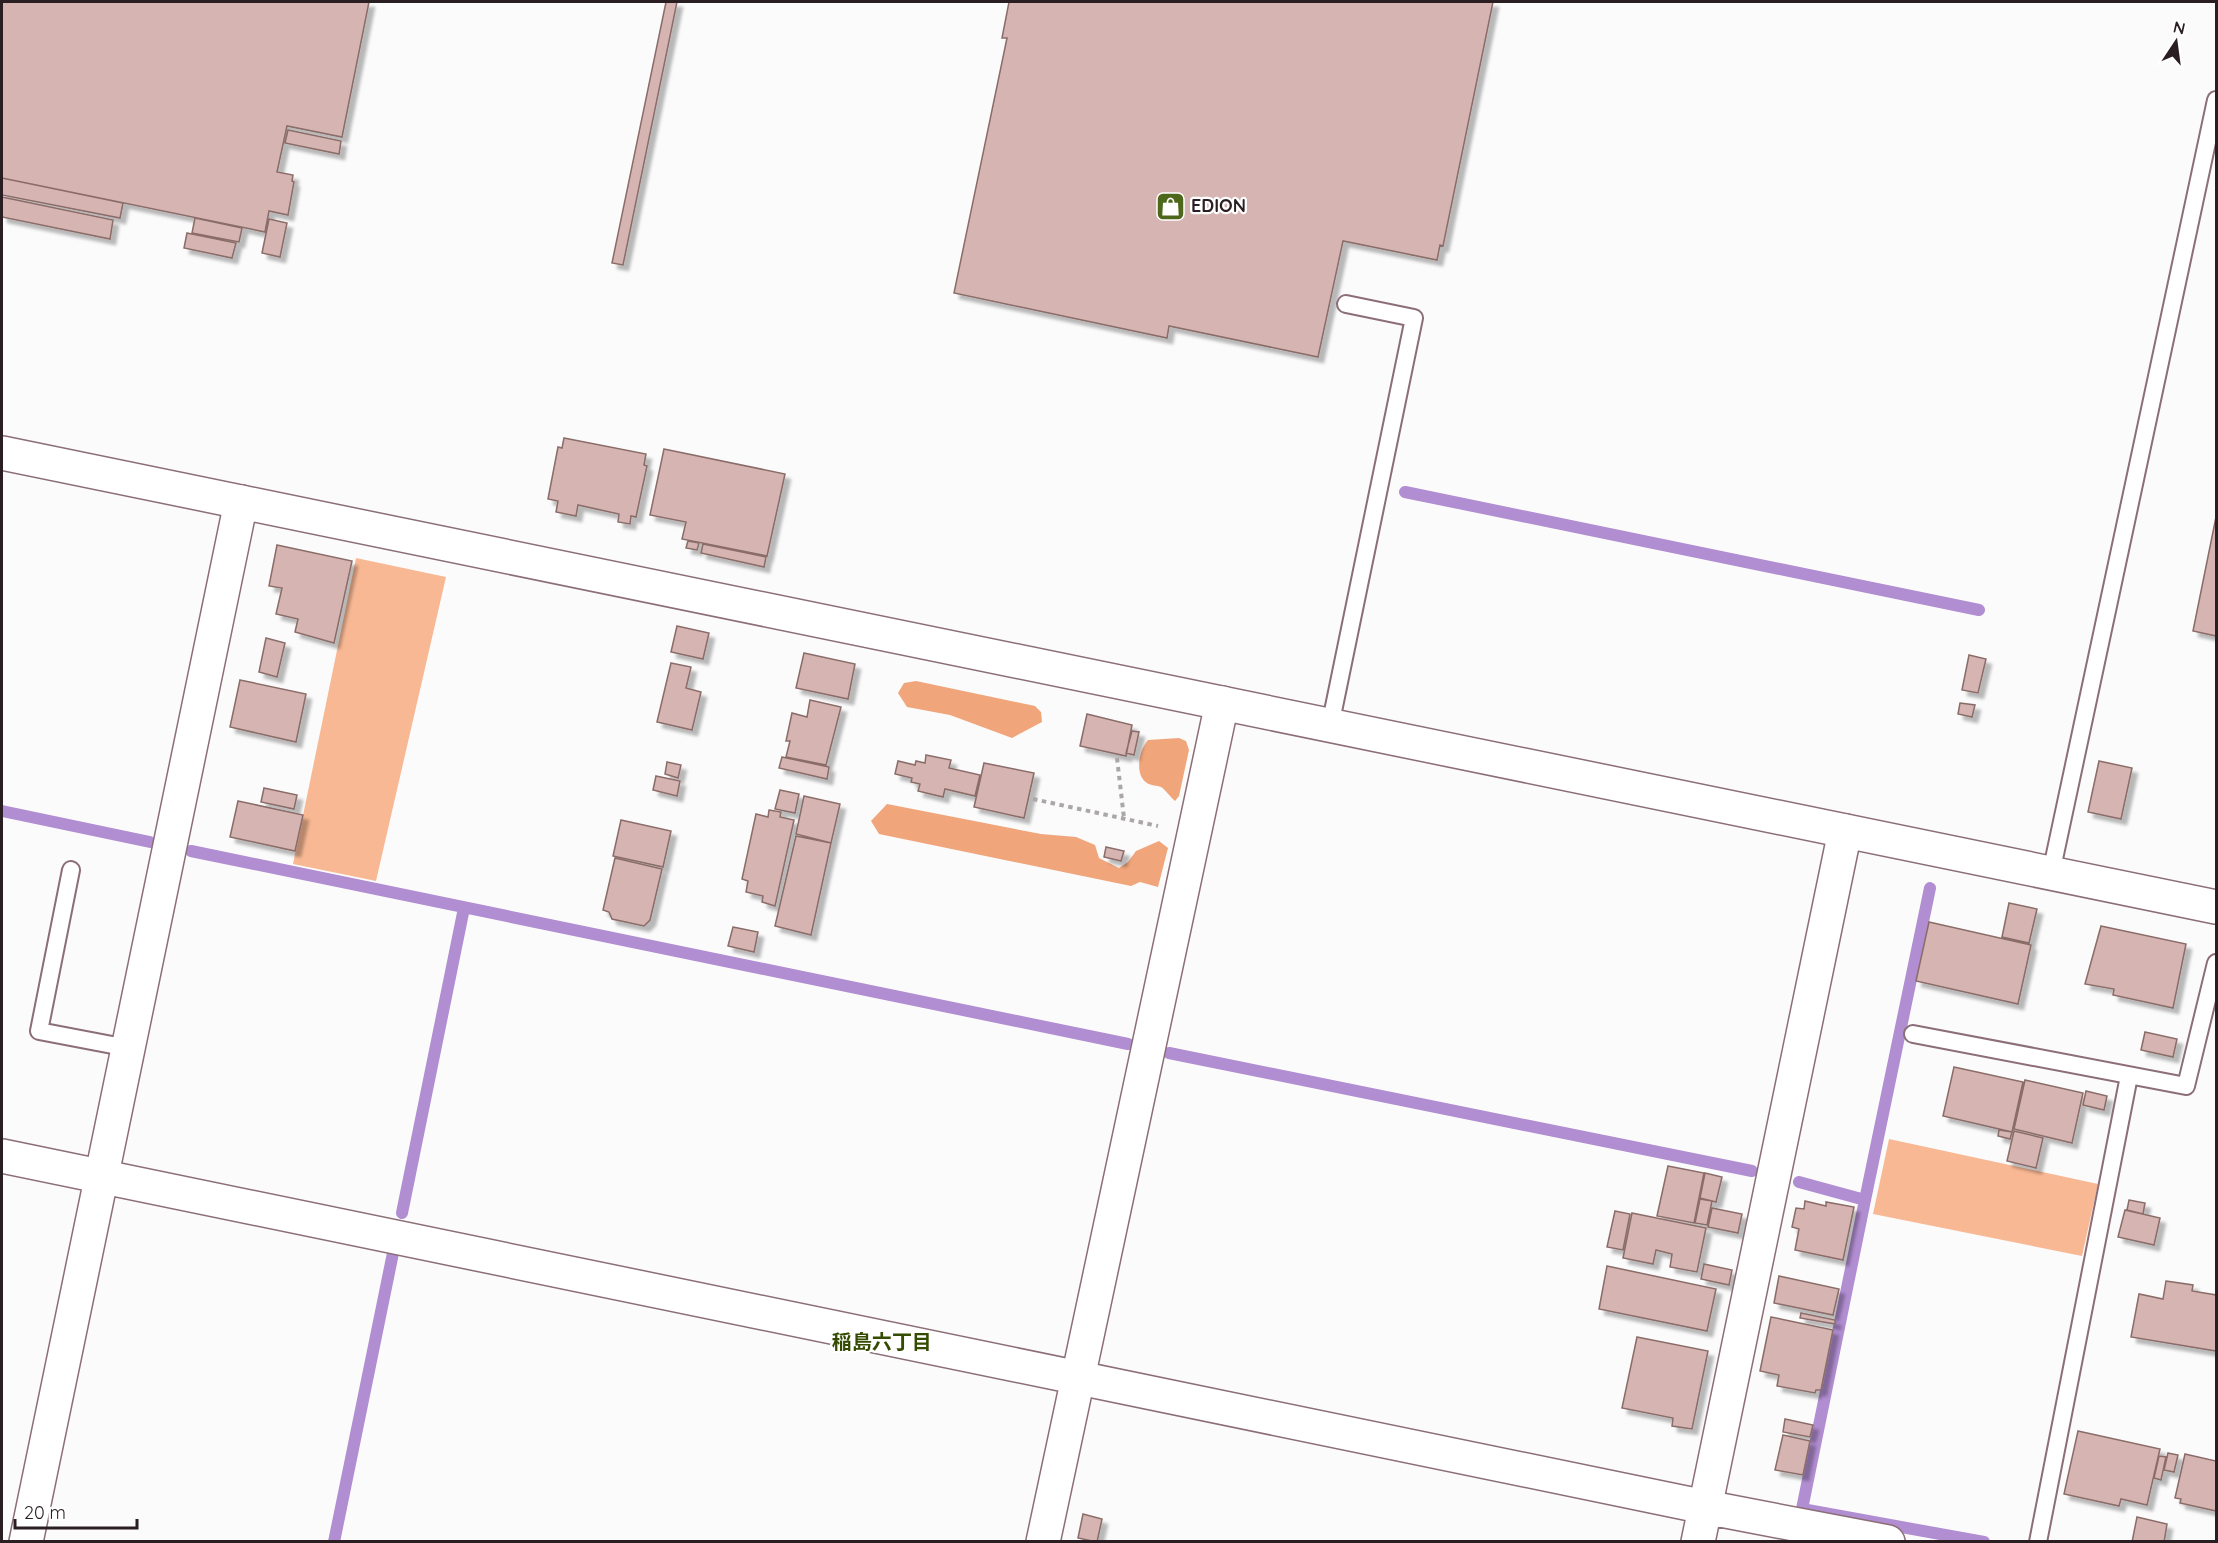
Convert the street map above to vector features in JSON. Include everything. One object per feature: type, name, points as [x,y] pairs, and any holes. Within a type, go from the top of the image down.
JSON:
[{"type":"street","points":[[2,453],[2217,907]]},
{"type":"street","points":[[26,1542],[241,502]]},
{"type":"street","points":[[1043,1542],[1222,703]]},
{"type":"street","points":[[1698,1542],[1845,831]]},
{"type":"street","points":[[2,1156],[1888,1542]]},
{"type":"lane","points":[[2051,873],[2217,100]]},
{"type":"lane","points":[[1330,726],[1414,318],[1346,304]]},
{"type":"lane","points":[[71,870],[39,1031],[128,1048]]},
{"type":"lane","points":[[1913,1034],[2186,1086],[2217,963]]},
{"type":"lane","points":[[2038,1542],[2128,1076]]},
{"type":"path","points":[[1117,758],[1124,818]]},
{"type":"path","points":[[1033,799],[1194,834]]},
{"type":"shaded area","points":[[356,558],[446,577],[376,881],[293,864]]},
{"type":"shaded area","points":[[916,681],[1035,706],[1041,712],[1042,722],[1012,738],[950,715],[907,707],[898,693],[904,683]]},
{"type":"shaded area","points":[[1179,738],[1186,741],[1189,750],[1179,796],[1175,801],[1161,787],[1149,784],[1143,779],[1139,762],[1148,740]]},
{"type":"shaded area","points":[[887,804],[1041,834],[1076,837],[1095,845],[1099,858],[1119,868],[1128,862],[1136,851],[1159,841],[1168,848],[1158,887],[1140,882],[1131,886],[879,834],[871,821]]},
{"type":"shaded area","points":[[1889,1139],[2098,1184],[2082,1256],[1873,1214]]},
{"type":"building","points":[[2,2],[369,2],[342,137],[287,126],[277,172],[293,175],[292,181],[294,182],[288,215],[269,211],[265,232],[2,178]]},
{"type":"building","points":[[666,2],[677,2],[623,265],[612,263]]},
{"type":"building","points":[[1009,2],[1493,2],[1443,246],[1440,245],[1437,260],[1343,241],[1318,357],[1169,326],[1167,338],[954,293],[1007,38],[1002,38]]},
{"type":"building","points":[[288,130],[341,141],[339,154],[285,143]]},
{"type":"building","points":[[2,178],[123,203],[120,218],[2,195]]},
{"type":"building","points":[[2,197],[113,220],[110,239],[2,217]]},
{"type":"building","points":[[195,218],[242,228],[239,242],[192,233]]},
{"type":"building","points":[[269,219],[287,223],[280,257],[262,253]]},
{"type":"building","points":[[187,233],[236,243],[232,258],[184,248]]},
{"type":"building","points":[[564,438],[646,454],[644,465],[647,466],[636,517],[631,516],[630,524],[618,522],[619,514],[578,505],[576,516],[556,512],[558,501],[548,499],[558,447],[562,448]]},
{"type":"building","points":[[664,449],[785,474],[767,556],[682,539],[686,522],[650,515]]},
{"type":"building","points":[[2216,517],[2216,636],[2193,631]]},
{"type":"building","points":[[688,541],[699,543],[697,550],[686,548]]},
{"type":"building","points":[[703,544],[766,557],[764,567],[701,553]]},
{"type":"building","points":[[277,545],[352,561],[334,643],[295,632],[298,619],[276,614],[282,588],[269,586]]},
{"type":"building","points":[[677,626],[709,633],[703,659],[671,652]]},
{"type":"building","points":[[266,638],[285,643],[277,677],[259,672]]},
{"type":"building","points":[[804,653],[855,664],[848,699],[796,688]]},
{"type":"building","points":[[1969,655],[1986,659],[1978,693],[1962,690]]},
{"type":"building","points":[[671,663],[691,667],[686,688],[701,692],[692,730],[657,722]]},
{"type":"building","points":[[240,680],[306,694],[296,742],[230,727]]},
{"type":"building","points":[[810,700],[841,707],[826,765],[786,757],[790,741],[786,741],[792,713],[807,717]]},
{"type":"building","points":[[1960,703],[1975,705],[1972,717],[1958,714]]},
{"type":"building","points":[[1087,714],[1132,725],[1126,756],[1080,746]]},
{"type":"building","points":[[1132,731],[1139,732],[1134,755],[1126,753]]},
{"type":"building","points":[[926,755],[951,760],[949,768],[980,775],[975,796],[945,789],[943,797],[918,791],[920,784],[911,782],[912,778],[895,774],[898,761],[915,765],[916,761],[925,763]]},
{"type":"building","points":[[782,757],[829,767],[827,779],[779,768]]},
{"type":"building","points":[[2099,761],[2132,768],[2121,819],[2088,812]]},
{"type":"building","points":[[667,762],[681,765],[678,778],[665,774]]},
{"type":"building","points":[[984,763],[1034,773],[1024,818],[974,807]]},
{"type":"building","points":[[656,776],[680,781],[677,796],[653,790]]},
{"type":"building","points":[[264,788],[297,795],[294,809],[261,802]]},
{"type":"building","points":[[780,790],[799,794],[795,813],[775,809]]},
{"type":"building","points":[[804,796],[840,804],[831,843],[796,834]]},
{"type":"building","points":[[238,801],[303,815],[295,851],[230,837]]},
{"type":"building","points":[[769,810],[781,812],[780,817],[794,820],[775,906],[762,902],[763,896],[746,892],[748,881],[742,879],[756,814],[768,817]]},
{"type":"building","points":[[621,820],[671,831],[663,867],[613,856]]},
{"type":"building","points":[[796,836],[831,843],[811,935],[775,926]]},
{"type":"building","points":[[1106,847],[1124,851],[1121,861],[1104,857]]},
{"type":"building","points":[[615,858],[662,869],[650,920],[644,926],[612,919],[609,912],[603,910]]},
{"type":"building","points":[[2009,903],[2037,909],[2029,943],[2002,937]]},
{"type":"building","points":[[1929,922],[2031,945],[2018,1004],[1916,981]]},
{"type":"building","points":[[2101,926],[2186,944],[2173,1008],[2113,995],[2114,989],[2085,984]]},
{"type":"building","points":[[733,927],[758,932],[754,952],[728,946]]},
{"type":"building","points":[[2145,1032],[2177,1039],[2173,1057],[2141,1050]]},
{"type":"building","points":[[1954,1067],[2023,1082],[2012,1132],[1943,1116]]},
{"type":"building","points":[[2025,1080],[2083,1093],[2072,1143],[2014,1129]]},
{"type":"building","points":[[2086,1091],[2107,1096],[2104,1110],[2083,1105]]},
{"type":"building","points":[[1999,1130],[2012,1132],[2010,1139],[1998,1136]]},
{"type":"building","points":[[2014,1131],[2043,1138],[2036,1168],[2007,1161]]},
{"type":"building","points":[[1668,1166],[1704,1173],[1694,1223],[1657,1216]]},
{"type":"building","points":[[1705,1173],[1722,1177],[1716,1202],[1700,1198]]},
{"type":"building","points":[[1700,1199],[1712,1201],[1707,1225],[1695,1223]]},
{"type":"building","points":[[2129,1200],[2145,1203],[2143,1214],[2127,1210]]},
{"type":"building","points":[[1805,1201],[1826,1206],[1826,1202],[1854,1207],[1843,1260],[1795,1250],[1799,1229],[1792,1227],[1796,1208],[1804,1209]]},
{"type":"building","points":[[1712,1208],[1742,1214],[1738,1233],[1708,1227]]},
{"type":"building","points":[[2125,1210],[2160,1218],[2154,1245],[2118,1237]]},
{"type":"building","points":[[1615,1211],[1630,1214],[1623,1250],[1607,1247]]},
{"type":"building","points":[[1632,1213],[1706,1228],[1697,1272],[1670,1267],[1672,1254],[1656,1250],[1653,1264],[1623,1258]]},
{"type":"building","points":[[1704,1264],[1732,1270],[1729,1285],[1701,1279]]},
{"type":"building","points":[[1607,1266],[1716,1289],[1707,1331],[1599,1309]]},
{"type":"building","points":[[1779,1276],[1839,1289],[1833,1315],[1774,1303]]},
{"type":"building","points":[[2166,1281],[2193,1285],[2192,1291],[2216,1295],[2216,1351],[2131,1337],[2139,1294],[2163,1299]]},
{"type":"building","points":[[1801,1313],[1835,1320],[1835,1324],[1800,1318]]},
{"type":"building","points":[[1771,1317],[1833,1330],[1821,1390],[1816,1390],[1815,1393],[1777,1386],[1779,1375],[1760,1371]]},
{"type":"building","points":[[1637,1337],[1708,1351],[1692,1429],[1672,1426],[1673,1418],[1622,1408]]},
{"type":"building","points":[[1785,1419],[1813,1425],[1810,1437],[1783,1432]]},
{"type":"building","points":[[2078,1431],[2160,1449],[2147,1505],[2121,1499],[2119,1506],[2064,1494]]},
{"type":"building","points":[[1783,1435],[1810,1441],[1803,1475],[1775,1470]]},
{"type":"building","points":[[2168,1453],[2178,1455],[2174,1472],[2164,1470]]},
{"type":"building","points":[[2185,1454],[2216,1461],[2216,1511],[2180,1503],[2181,1499],[2175,1498]]},
{"type":"building","points":[[2159,1456],[2166,1457],[2161,1480],[2154,1478]]},
{"type":"building","points":[[1083,1514],[1102,1519],[1097,1542],[1078,1538]]},
{"type":"building","points":[[2137,1517],[2167,1524],[2164,1542],[2132,1542]]},
{"type":"waterway","points":[[1405,492],[1979,610]]},
{"type":"waterway","points":[[2,811],[150,842]]},
{"type":"waterway","points":[[191,851],[1128,1044]]},
{"type":"waterway","points":[[1865,1200],[1930,888]]},
{"type":"waterway","points":[[402,1213],[464,908]]},
{"type":"waterway","points":[[1169,1053],[1752,1171]]},
{"type":"waterway","points":[[1799,1182],[1865,1200],[1802,1509],[1984,1542]]},
{"type":"waterway","points":[[334,1542],[393,1253]]},
{"type":"place","name":"EDION","points":[[1170,206]]},
{"type":"district","name":"稲島六丁目","points":[[882,1342]]}]
